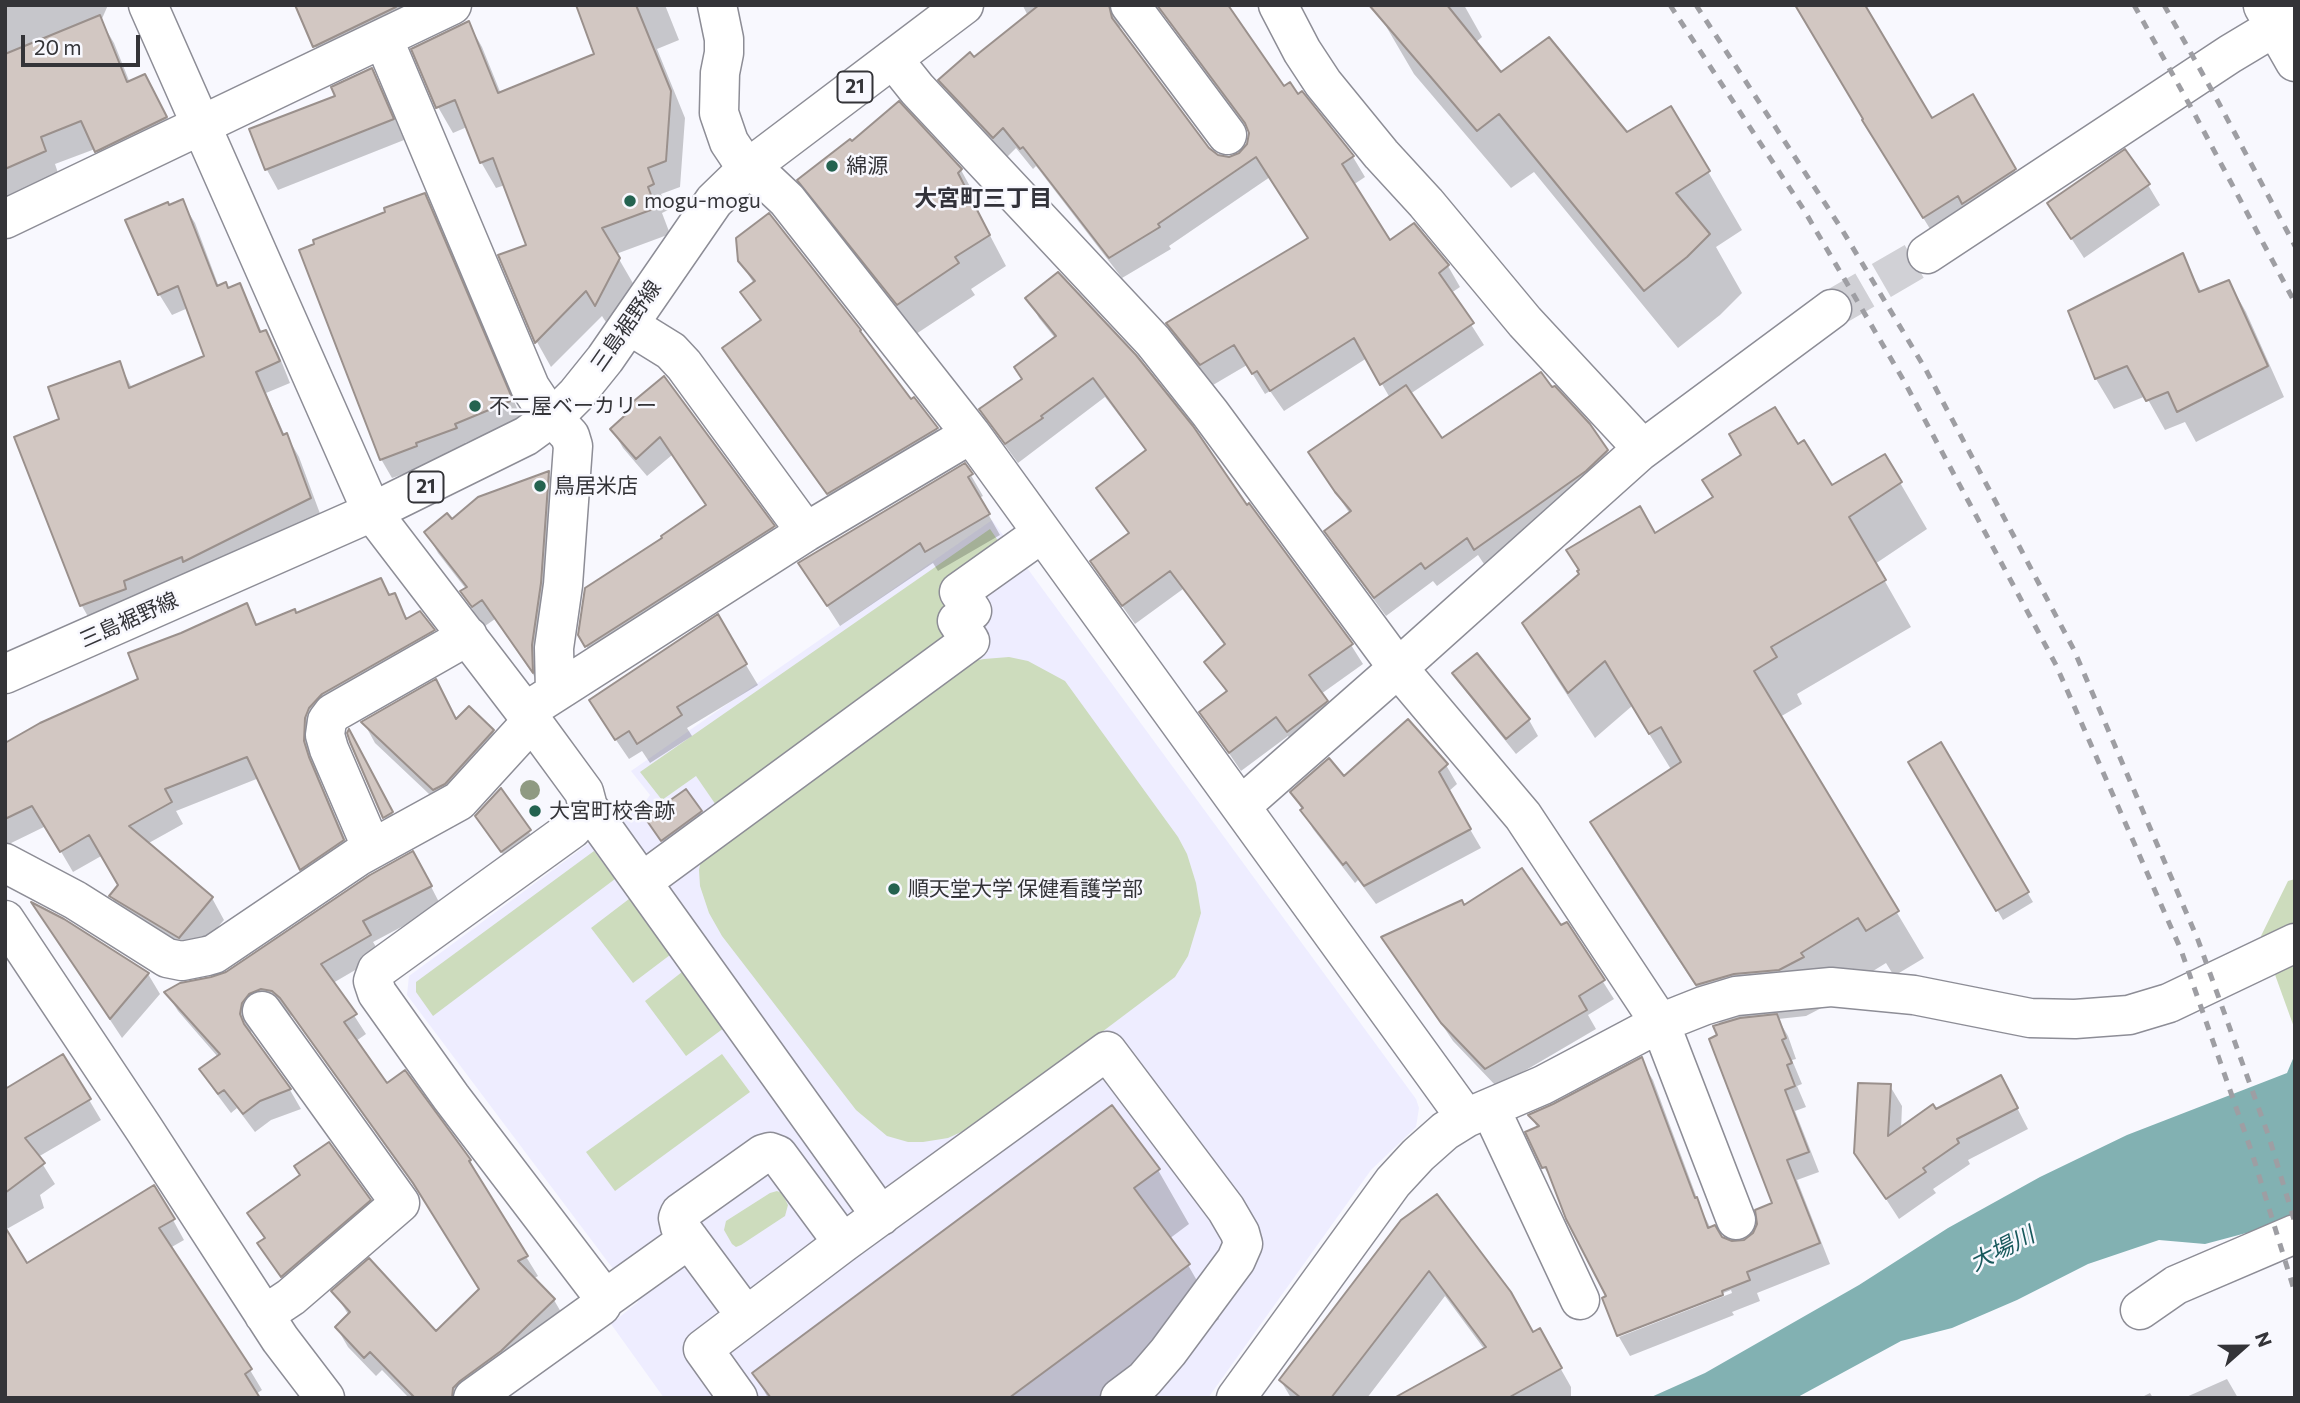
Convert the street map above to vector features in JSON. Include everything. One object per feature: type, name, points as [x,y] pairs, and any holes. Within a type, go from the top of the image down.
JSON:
[{"type":"street","points":[[148,5],[372,512],[468,636],[537,708],[584,793],[586,813],[572,829],[377,970],[373,981],[377,993],[451,1097],[605,1299]]},
{"type":"street","points":[[5,219],[452,5]]},
{"type":"street","points":[[718,5],[724,39],[719,113],[729,142],[747,169],[770,184],[787,200],[971,434],[1241,806],[1478,1113],[1580,1300]]},
{"type":"street","name":"三島裾野線","points":[[5,674],[372,512],[526,436],[554,416],[576,395],[605,359],[714,201],[747,169],[964,5]]},
{"type":"street","points":[[1130,5],[1227,135]]},
{"type":"street","points":[[1278,5],[1302,51],[1323,83],[1356,124],[1525,322],[1643,449]]},
{"type":"street","points":[[1927,254],[2230,54],[2277,17],[2295,62]]},
{"type":"street","points":[[383,38],[530,387],[544,408],[570,436],[573,446],[563,585],[554,648],[537,708]]},
{"type":"street","points":[[892,58],[917,89],[1153,341],[1398,668],[1523,816],[1660,1023],[1736,1220]]},
{"type":"street","points":[[1241,806],[1643,449],[1832,309]]},
{"type":"street","points":[[628,325],[671,351],[684,365],[806,532]]},
{"type":"street","points":[[5,863],[75,900],[167,958],[183,961],[214,954],[372,849],[459,801],[537,708],[806,532],[971,434]]},
{"type":"street","points":[[642,881],[970,641],[957,621],[972,611],[959,592],[1042,533]]},
{"type":"street","points":[[372,849],[329,749],[327,721],[333,713],[468,636]]},
{"type":"street","points":[[587,807],[881,1216]]},
{"type":"street","points":[[10,937],[144,1129],[280,1339],[325,1398]]},
{"type":"street","points":[[1236,1398],[1393,1182],[1445,1131],[1478,1113],[1543,1085],[1660,1023],[1735,996],[1831,987],[1914,995],[2031,1018],[2075,1019],[2129,1015],[2169,1003],[2295,943]]},
{"type":"street","points":[[261,1011],[400,1203],[291,1297],[264,1315]]},
{"type":"street","points":[[738,1398],[703,1349],[843,1243],[1107,1051],[1226,1209],[1240,1233],[1243,1244],[1236,1260],[1168,1352],[1143,1380],[1120,1398]]},
{"type":"street","points":[[746,1316],[680,1227],[680,1213],[762,1154],[770,1152],[778,1155],[843,1243]]},
{"type":"street","points":[[2140,1310],[2176,1285],[2295,1234]]},
{"type":"street","points":[[473,1398],[689,1239]]},
{"type":"shaded area","name":"順天堂大学 保健看護学部","points":[[992,520],[1416,1099],[1419,1108],[1416,1127],[1371,1170],[1208,1398],[664,1398],[611,1324],[638,1302],[407,995],[409,976],[645,802],[650,795],[631,771]]},
{"type":"green space","points":[[990,529],[1001,545],[941,586],[955,608],[954,635],[718,808],[696,776],[662,800],[640,772]]},
{"type":"green space","points":[[1009,657],[1028,661],[1065,681],[1178,837],[1187,854],[1196,883],[1201,913],[1188,956],[1175,977],[981,1123],[948,1138],[908,1142],[887,1136],[856,1110],[722,936],[709,913],[700,886],[702,855],[957,664]]},
{"type":"green space","points":[[594,851],[615,879],[433,1016],[416,992],[416,982]]},
{"type":"green space","points":[[2295,879],[2295,1030],[2261,936],[2288,881]]},
{"type":"green space","points":[[629,899],[670,955],[633,983],[591,928]]},
{"type":"green space","points":[[682,972],[724,1028],[686,1056],[645,1001]]},
{"type":"green space","points":[[722,1054],[750,1092],[615,1191],[586,1152]]},
{"type":"green space","points":[[777,1191],[782,1193],[788,1205],[785,1216],[741,1245],[736,1247],[732,1244],[724,1230],[726,1221]]},
{"type":"water","name":"大場川","points":[[2295,1054],[2295,1213],[2250,1232],[2205,1244],[2159,1240],[2088,1264],[2017,1300],[1952,1328],[1901,1341],[1796,1398],[1649,1398],[1705,1373],[1859,1285],[1948,1228],[2040,1177],[2127,1135],[2287,1073]]},
{"type":"building","points":[[295,5],[395,5],[396,7],[313,47]]},
{"type":"building","points":[[576,5],[636,5],[671,91],[666,161],[648,168],[654,184],[648,187],[656,208],[602,228],[620,258],[595,306],[586,291],[535,343],[498,255],[526,245],[493,158],[480,163],[455,100],[436,108],[411,49],[469,21],[498,93],[594,54]]},
{"type":"building","points":[[1039,5],[1109,5],[1112,18],[1209,148],[1218,155],[1229,157],[1239,153],[1247,144],[1249,133],[1245,123],[1157,5],[1228,5],[1284,86],[1290,82],[1298,94],[1302,91],[1354,156],[1342,164],[1390,240],[1414,223],[1449,265],[1439,273],[1474,323],[1380,385],[1354,338],[1270,391],[1257,371],[1252,374],[1234,345],[1200,365],[1166,323],[1308,238],[1256,157],[1158,224],[1160,227],[1109,258],[1023,147],[1020,149],[1003,128],[993,138],[938,80],[970,52],[974,57]]},
{"type":"building","points":[[1369,5],[1447,5],[1501,72],[1549,37],[1627,132],[1671,106],[1710,171],[1676,193],[1710,234],[1687,257],[1644,291],[1499,114],[1477,131]]},
{"type":"building","points":[[1795,5],[1865,5],[1932,118],[1973,94],[2016,169],[1962,204],[1958,196],[1923,218]]},
{"type":"building","points":[[100,15],[127,82],[145,74],[167,117],[95,152],[81,121],[41,137],[46,151],[5,169],[5,54]]},
{"type":"building","points":[[372,68],[394,119],[265,170],[249,129],[335,96],[331,87]]},
{"type":"building","points":[[899,101],[962,169],[958,173],[990,235],[955,257],[959,263],[897,305],[797,180],[850,139],[852,141]]},
{"type":"building","points":[[2125,149],[2150,184],[2071,239],[2047,203]]},
{"type":"building","points":[[425,193],[513,400],[455,424],[457,428],[380,460],[299,250],[314,244],[313,240]]},
{"type":"building","points":[[183,199],[217,286],[226,282],[228,288],[240,283],[260,332],[266,330],[280,361],[256,372],[283,435],[287,433],[311,498],[183,562],[182,557],[124,581],[126,589],[80,606],[14,437],[59,419],[48,387],[120,361],[129,388],[204,356],[178,286],[158,295],[125,220],[168,202],[169,205]]},
{"type":"building","points":[[769,213],[861,330],[911,399],[914,397],[938,428],[827,494],[722,348],[761,320],[740,292],[755,281],[738,261],[736,238]]},
{"type":"building","points":[[2183,253],[2199,292],[2229,280],[2268,366],[2177,412],[2168,392],[2146,401],[2127,366],[2095,379],[2068,311]]},
{"type":"building","points":[[1058,272],[1136,355],[1193,426],[1247,505],[1249,503],[1353,644],[1309,675],[1328,701],[1287,732],[1276,717],[1229,753],[1199,712],[1227,691],[1204,662],[1225,644],[1170,571],[1122,606],[1090,561],[1129,533],[1096,488],[1146,450],[1093,378],[1005,444],[979,409],[1022,379],[1014,367],[1056,336],[1025,298]]},
{"type":"building","points":[[1541,372],[1552,387],[1555,386],[1590,424],[1608,450],[1586,471],[1474,550],[1467,538],[1425,569],[1421,563],[1374,598],[1324,531],[1351,511],[1308,452],[1406,385],[1442,438]]},
{"type":"building","points":[[664,376],[775,526],[585,647],[578,635],[585,588],[662,538],[661,536],[706,505],[660,437],[636,459],[610,429],[632,409],[629,405]]},
{"type":"building","points":[[1775,407],[1798,444],[1804,440],[1832,485],[1885,454],[1902,482],[1849,517],[1886,580],[1771,647],[1777,657],[1754,671],[1899,911],[1866,931],[1858,918],[1801,953],[1804,957],[1779,970],[1734,974],[1696,985],[1590,822],[1681,762],[1661,727],[1649,734],[1605,661],[1568,693],[1522,623],[1579,574],[1566,550],[1640,506],[1655,533],[1713,497],[1702,480],[1741,455],[1729,434]]},
{"type":"building","points":[[965,463],[973,474],[968,477],[990,514],[925,552],[920,543],[827,606],[798,563]]},
{"type":"building","points":[[549,471],[541,583],[532,645],[533,673],[482,600],[472,607],[460,591],[467,587],[424,532],[447,513],[452,519],[478,497]]},
{"type":"building","points":[[381,578],[389,595],[395,593],[406,619],[420,611],[435,630],[322,694],[309,708],[305,718],[304,741],[344,840],[300,870],[247,757],[165,789],[172,802],[129,826],[213,897],[179,938],[109,896],[118,885],[89,835],[60,852],[32,806],[5,819],[5,743],[40,723],[138,679],[128,653],[247,603],[256,625],[295,609],[296,613]]},
{"type":"building","points":[[718,614],[747,664],[677,707],[682,715],[637,744],[629,731],[615,740],[589,700]]},
{"type":"building","points":[[1477,653],[1530,719],[1506,739],[1452,673]]},
{"type":"building","points":[[436,679],[456,719],[469,706],[494,730],[445,784],[433,790],[361,722]]},
{"type":"building","points":[[1408,719],[1448,764],[1439,772],[1471,829],[1364,886],[1346,862],[1343,865],[1300,810],[1303,808],[1290,792],[1329,758],[1344,776]]},
{"type":"building","points":[[349,729],[393,812],[383,818],[350,742],[347,733]]},
{"type":"building","points":[[1941,742],[2029,892],[1996,911],[1908,762]]},
{"type":"building","points":[[501,788],[531,830],[501,852],[475,816]]},
{"type":"building","points":[[686,789],[702,811],[661,841],[645,818]]},
{"type":"building","points":[[413,851],[432,886],[363,921],[371,935],[321,964],[357,1014],[344,1022],[387,1083],[405,1070],[471,1160],[469,1161],[528,1256],[518,1261],[555,1299],[501,1351],[460,1381],[453,1388],[452,1398],[415,1398],[370,1352],[364,1358],[335,1327],[350,1312],[331,1291],[369,1258],[436,1331],[479,1289],[413,1183],[280,998],[272,991],[261,989],[249,994],[242,1003],[240,1014],[244,1024],[291,1089],[260,1101],[243,1114],[224,1090],[218,1094],[199,1069],[220,1054],[164,992],[180,983],[226,972],[370,875]]},
{"type":"building","points":[[1522,868],[1561,925],[1567,922],[1605,980],[1579,996],[1587,1010],[1485,1069],[1441,1023],[1381,937],[1462,900],[1464,905]]},
{"type":"building","points":[[31,902],[64,919],[149,973],[110,1019]]},
{"type":"building","points":[[1777,1014],[1786,1038],[1782,1040],[1792,1063],[1787,1065],[1795,1086],[1785,1090],[1809,1152],[1787,1160],[1820,1243],[1747,1272],[1750,1280],[1722,1291],[1723,1295],[1617,1336],[1602,1298],[1606,1296],[1566,1219],[1546,1167],[1542,1168],[1525,1132],[1539,1126],[1528,1115],[1642,1057],[1708,1228],[1715,1225],[1722,1237],[1732,1241],[1744,1240],[1753,1233],[1757,1224],[1755,1210],[1772,1203],[1709,1039],[1717,1035],[1713,1026],[1740,1018]]},
{"type":"building","points":[[63,1054],[91,1099],[25,1138],[45,1163],[5,1193],[5,1089]]},
{"type":"building","points":[[2001,1075],[2018,1108],[1957,1139],[1959,1143],[1923,1168],[1926,1172],[1886,1199],[1854,1153],[1858,1083],[1891,1084],[1888,1136],[1933,1104],[1936,1109]]},
{"type":"building","points":[[1112,1105],[1160,1169],[1134,1188],[1190,1264],[1009,1398],[771,1398],[752,1373]]},
{"type":"building","points":[[329,1142],[371,1200],[281,1277],[257,1243],[265,1238],[247,1213],[300,1175],[294,1166]]},
{"type":"building","points":[[154,1185],[175,1219],[159,1228],[252,1369],[245,1374],[260,1398],[5,1398],[5,1227],[27,1263]]},
{"type":"building","points":[[1437,1194],[1511,1292],[1533,1332],[1540,1328],[1562,1368],[1508,1398],[1394,1398],[1486,1347],[1429,1271],[1331,1398],[1301,1398],[1279,1380],[1401,1220]]},
{"type":"tunnel","points":[[1832,309],[1927,254]]},
{"type":"railway","points":[[1670,5],[1804,210],[1904,381],[2056,665],[2181,950],[2252,1153],[2295,1293]]},
{"type":"railway","points":[[1696,5],[1841,228],[1926,370],[2074,650],[2198,940],[2269,1137],[2295,1223]]},
{"type":"railway","points":[[2134,5],[2295,303]]},
{"type":"railway","points":[[2164,5],[2295,246]]},
{"type":"place","name":"綿源","points":[[832,166]]},
{"type":"place","name":"mogu-mogu","points":[[630,201]]},
{"type":"place","name":"不二屋ベーカリー","points":[[475,406]]},
{"type":"place","name":"鳥居米店","points":[[540,486]]},
{"type":"place","name":"大宮町校舎跡","points":[[535,811]]},
{"type":"place","name":"順天堂大学 保健看護学部","points":[[894,889]]},
{"type":"district","name":"大宮町三丁目","points":[[983,198]]}]
